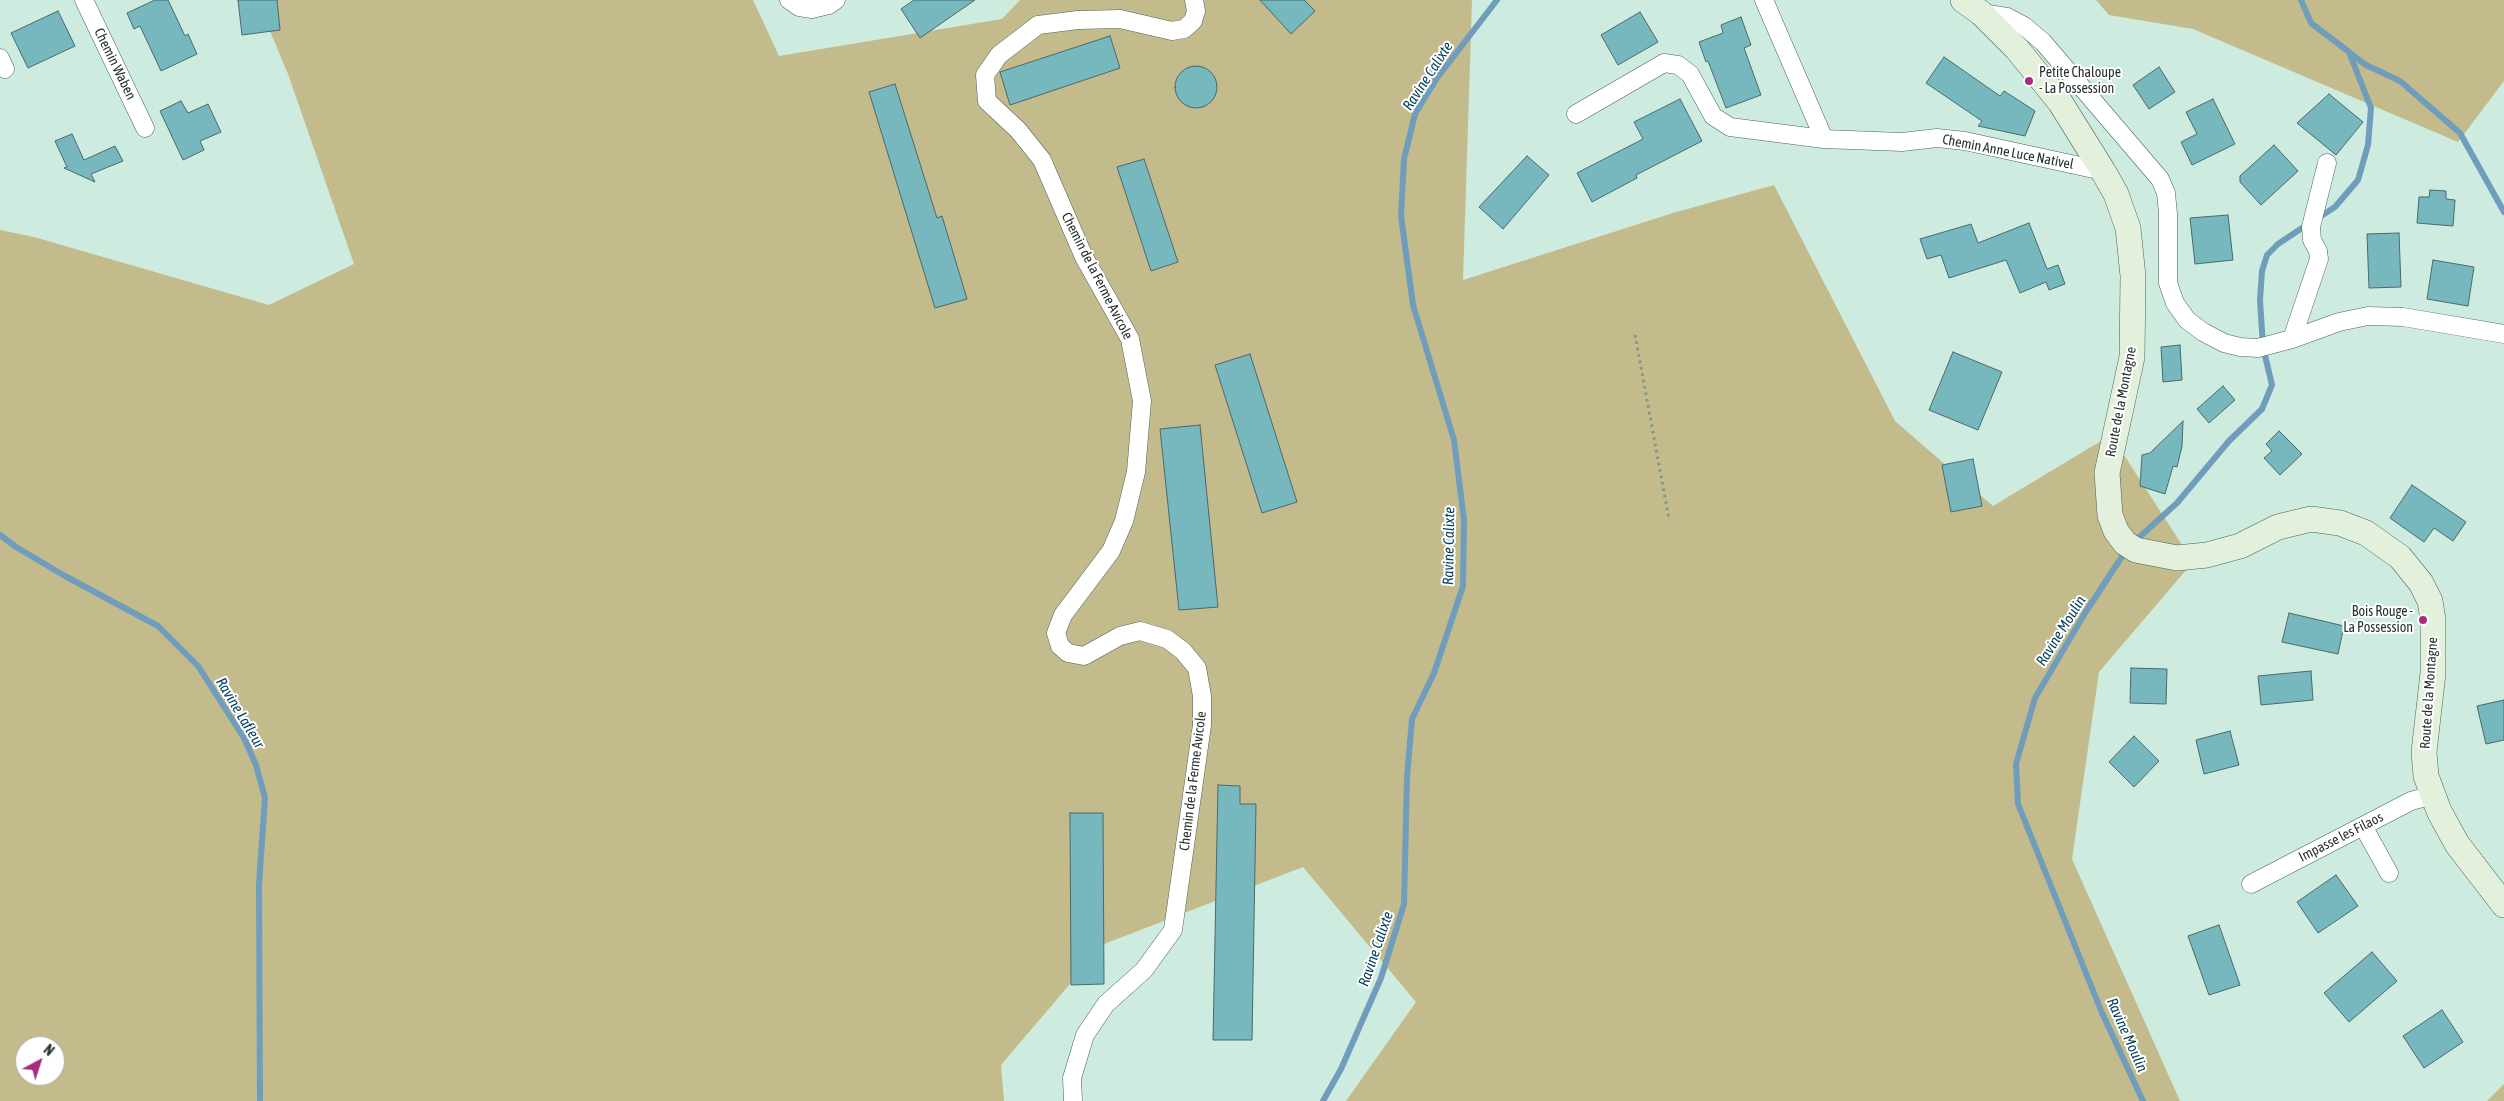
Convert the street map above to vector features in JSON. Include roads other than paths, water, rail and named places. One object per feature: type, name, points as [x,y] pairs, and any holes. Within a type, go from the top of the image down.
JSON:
[{"type":"main road","name":"Route de la Montagne","points":[[1972,6],[2017,49],[2060,102],[2116,194],[2126,221],[2133,276],[2132,357],[2107,473],[2110,515],[2116,531],[2125,543],[2136,550],[2177,558],[2207,555],[2240,546],[2278,527],[2311,519],[2340,523],[2366,533],[2400,557],[2421,583],[2430,601],[2434,620],[2433,673],[2424,752],[2426,776],[2433,795],[2457,844],[2504,905]]},
{"type":"street","name":"Chemin Waben","points":[[84,0],[145,128]]},
{"type":"street","points":[[789,0],[799,7],[812,9],[829,5],[836,0]]},
{"type":"street","name":"Chemin de la Ferme Avicole","points":[[1073,1101],[1072,1078],[1085,1036],[1106,1004],[1144,970],[1173,930],[1202,725],[1202,696],[1197,668],[1183,652],[1167,639],[1140,631],[1120,636],[1084,656],[1068,653],[1060,646],[1056,633],[1063,615],[1111,550],[1124,521],[1136,472],[1142,401],[1130,339],[1084,257],[1042,160],[1018,130],[987,100],[986,75],[999,55],[1038,26],[1078,20],[1120,19],[1172,32],[1184,29],[1193,21],[1196,11],[1194,0]]},
{"type":"street","points":[[1764,0],[1824,139]]},
{"type":"street","points":[[1972,6],[2007,17],[2024,26],[2043,42],[2160,179],[2166,193],[2168,214],[2168,283],[2175,302],[2187,320],[2203,332],[2224,343],[2240,347],[2258,348],[2292,339],[2339,322],[2368,316],[2403,318],[2504,334]]},
{"type":"street","name":"Chemin Anne Luce Nativel","points":[[1576,114],[1664,63],[1678,65],[1690,74],[1713,116],[1720,123],[1730,127],[1824,139],[1902,142],[1937,138],[1965,141],[2103,171]]},
{"type":"street","points":[[2292,339],[2319,259],[2318,251],[2312,240],[2311,227],[2326,163]]},
{"type":"street","name":"Impasse les Filaos","points":[[2251,884],[2410,801],[2433,795]]},
{"type":"street","points":[[2362,826],[2389,873]]},
{"type":"waterway","name":"Ravine Calixte","points":[[1323,1101],[1341,1069],[1381,978],[1404,904],[1407,777],[1412,719],[1434,673],[1463,586],[1464,520],[1454,440],[1413,305],[1401,216],[1404,159],[1415,114],[1437,78],[1497,0]]},
{"type":"waterway","name":"Ravine Moulin","points":[[2301,0],[2311,23],[2349,52],[2371,108],[2368,145],[2358,180],[2335,207],[2318,218]]},
{"type":"waterway","points":[[2351,54],[2366,65],[2400,81],[2460,133],[2504,212]]},
{"type":"waterway","name":"Ravine Moulin","points":[[2134,542],[2177,503],[2229,441],[2262,409],[2272,385],[2263,347],[2260,300],[2262,271],[2267,255],[2278,244],[2302,228]]},
{"type":"waterway","name":"Ravine Lafleur","points":[[0,535],[16,547],[65,576],[158,626],[198,666],[244,738],[256,765],[265,798],[259,884],[260,1101]]},
{"type":"waterway","name":"Ravine Moulin","points":[[2127,549],[2085,613],[2035,698],[2016,764],[2018,804],[2102,1013],[2143,1101]]},
{"type":"place","name":"Petite Chaloupe - La Possession","points":[[2029,81]]},
{"type":"place","name":"Bois Rouge - La Possession","points":[[2423,620]]}]
